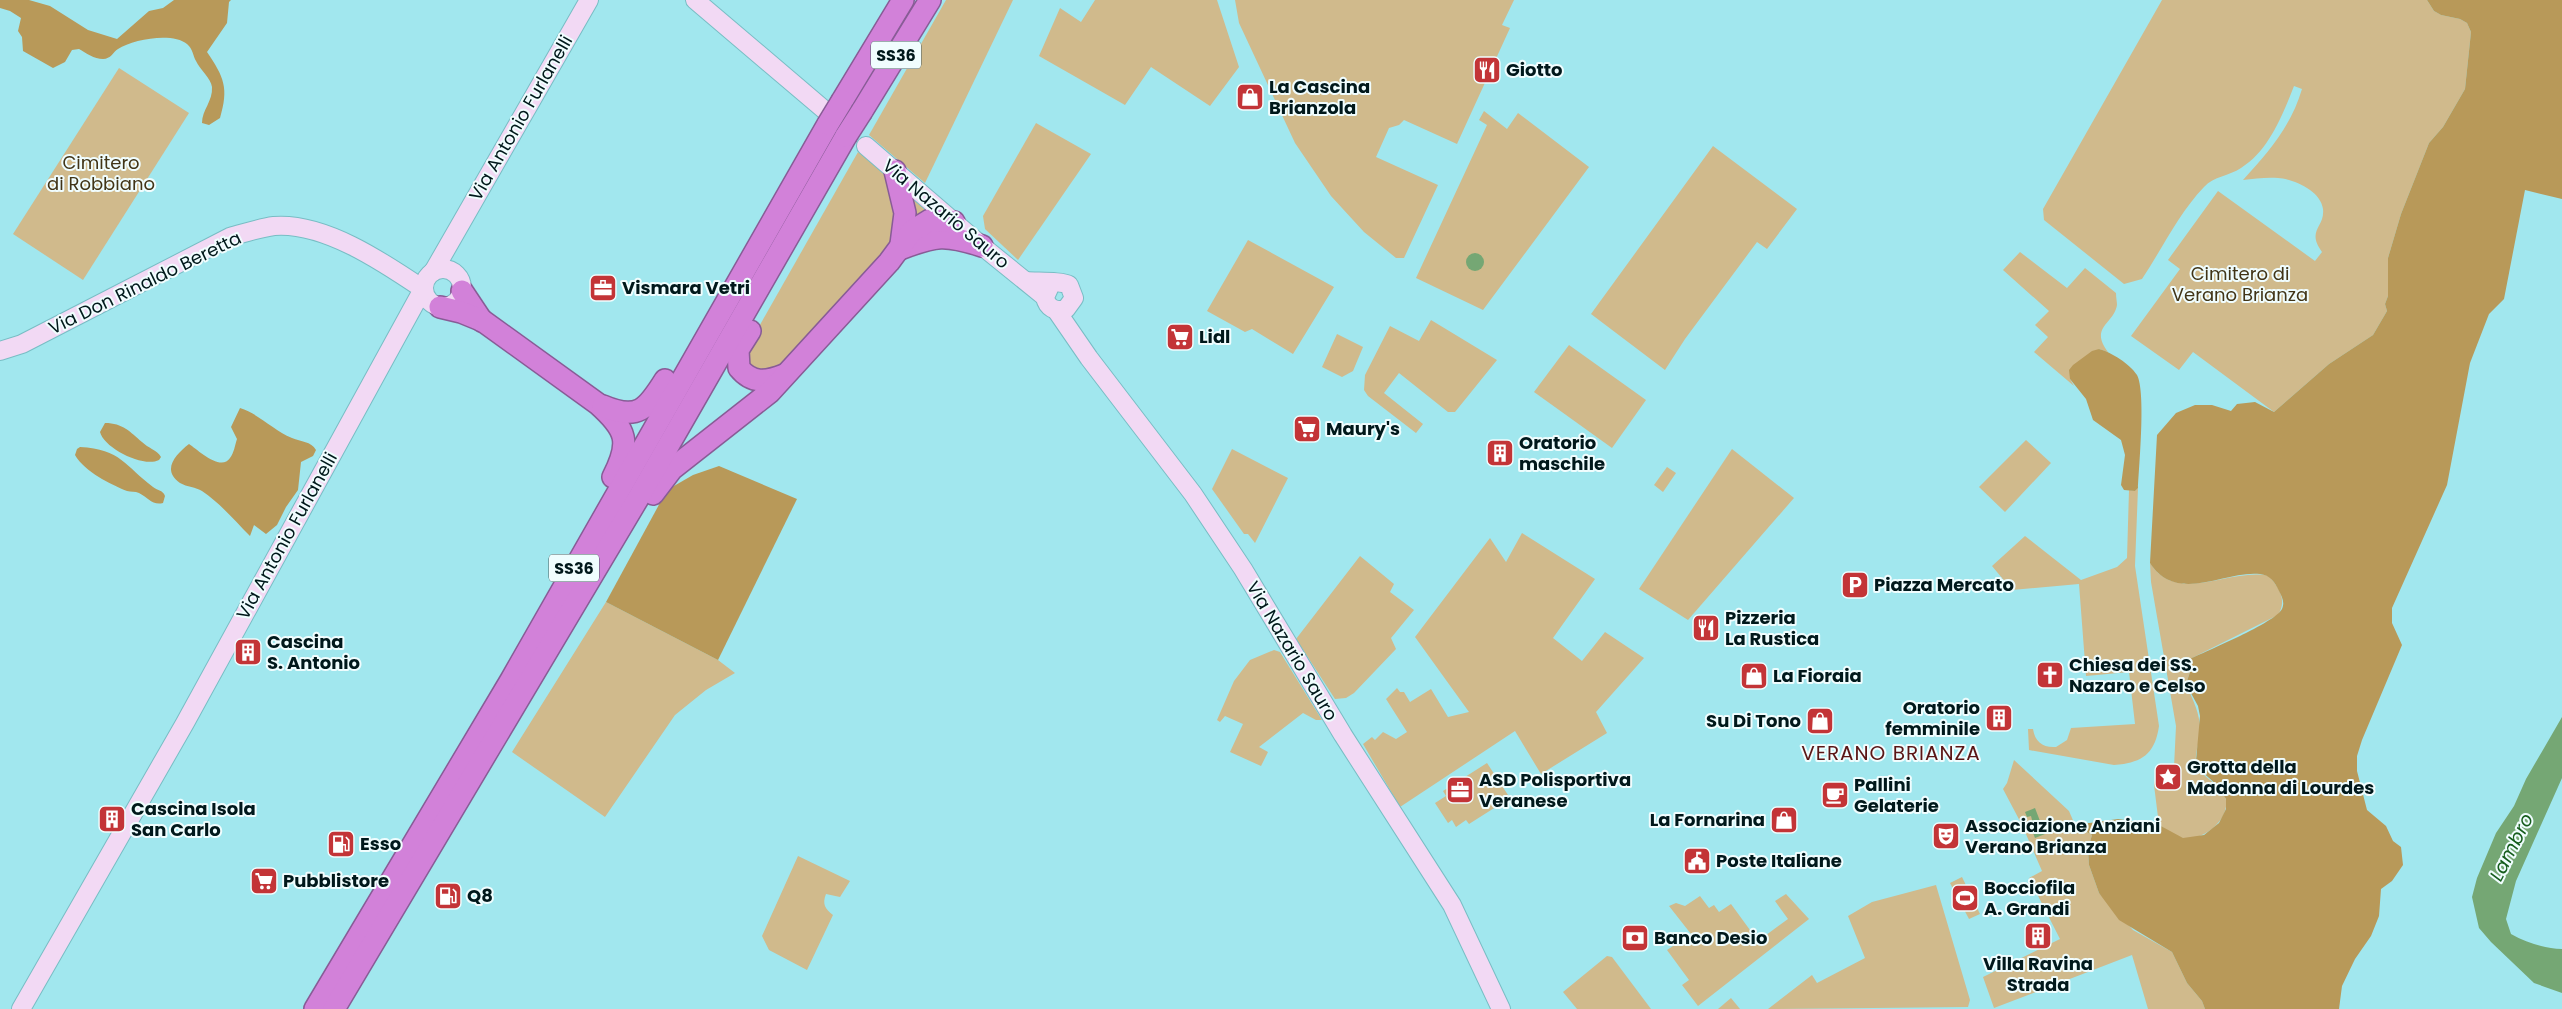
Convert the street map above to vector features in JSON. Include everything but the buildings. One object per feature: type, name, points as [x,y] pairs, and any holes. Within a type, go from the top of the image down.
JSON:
[{"type":"highway","name":"SS36","points":[[315,1009],[531,644],[832,113],[903,0]]},
{"type":"highway","name":"SS36","points":[[334,1009],[574,606],[846,136],[930,0]]},
{"type":"highway","points":[[895,171],[905,213],[900,249]]},
{"type":"highway","points":[[784,375],[764,381],[749,379],[739,368],[737,360],[738,350],[798,249],[804,230],[803,211]]},
{"type":"highway","points":[[927,238],[944,217]]},
{"type":"highway","points":[[574,606],[607,565],[666,476],[770,392],[900,249],[919,225],[944,217]]},
{"type":"highway","points":[[900,249],[927,238],[954,238],[982,246]]},
{"type":"highway","points":[[462,291],[482,321]]},
{"type":"highway","points":[[598,404],[618,412],[628,413],[642,410],[650,404],[700,324],[723,305]]},
{"type":"highway","points":[[440,307],[461,312],[482,321],[598,404],[622,428],[624,438],[621,460],[536,610],[531,644]]},
{"type":"main road","name":"Via Antonio Furlanelli","points":[[21,1009],[189,714],[428,279],[454,237],[589,0]]},
{"type":"main road","points":[[695,0],[832,113]]},
{"type":"main road","name":"Via Nazario Sauro","points":[[866,146],[944,217],[1026,281],[1048,290]]},
{"type":"main road","name":"Via Don Rinaldo Beretta","points":[[0,351],[22,344],[230,237],[255,229],[276,226],[298,227],[330,235],[402,274],[428,279]]},
{"type":"main road","name":"Via Antonio Furlanelli","points":[[453,272],[451,258],[454,237]]},
{"type":"main road","points":[[405,323],[440,307],[454,304],[462,291],[460,280],[453,272],[443,269],[428,279],[426,299],[440,307]]},
{"type":"main road","points":[[1065,282],[1072,288],[1074,298],[1063,308],[1048,306],[1048,290],[1065,282]]},
{"type":"main road","name":"Via Nazario Sauro","points":[[1063,308],[1073,333],[1089,358],[1193,494],[1242,569],[1343,735],[1452,906],[1501,1009]]},
{"type":"green space","points":[[946,0],[1013,0],[925,183],[869,135]]},
{"type":"green space","points":[[1095,0],[1217,0],[1239,67],[1210,106],[1151,67],[1125,105],[1039,56],[1060,8],[1081,22]]},
{"type":"green space","points":[[1235,0],[1514,0],[1502,25],[1510,28],[1457,144],[1404,120],[1399,125],[1389,128],[1376,157],[1438,185],[1404,258],[1396,258],[1364,232],[1331,196],[1295,143],[1239,23]]},
{"type":"green space","name":"Cimitero di Verano Brianza","points":[[2162,0],[2427,0],[2434,11],[2467,23],[2471,32],[2465,89],[2443,127],[2429,143],[2401,214],[2388,258],[2388,296],[2385,304],[2387,311],[2373,335],[2329,364],[2274,412],[2193,352],[2179,370],[2131,336],[2180,269],[2168,260],[2218,191],[2315,261],[2322,252],[2316,239],[2316,234],[2323,215],[2323,209],[2321,203],[2312,192],[2306,187],[2284,179],[2243,180],[2278,138],[2292,115],[2302,89],[2294,86],[2274,131],[2260,152],[2236,171],[2208,183],[2195,197],[2142,279],[2124,284],[2044,220],[2043,209]]},
{"type":"green space","name":"Cimitero di Robbiano","points":[[119,68],[189,113],[83,280],[13,234]]},
{"type":"green space","points":[[1484,111],[1507,129],[1518,113],[1589,167],[1483,310],[1416,278],[1487,125],[1479,120]]},
{"type":"green space","points":[[1036,123],[1091,154],[1018,260],[985,229],[983,216]]},
{"type":"green space","points":[[1713,146],[1797,209],[1767,249],[1757,242],[1685,339],[1665,370],[1591,314]]},
{"type":"green space","points":[[858,152],[875,163],[888,176],[900,213],[889,251],[775,372],[763,374],[748,365],[748,346]]},
{"type":"green space","points":[[907,194],[928,212],[909,221]]},
{"type":"green space","points":[[1248,240],[1334,287],[1293,354],[1252,329],[1245,332],[1207,311]]},
{"type":"green space","points":[[2020,252],[2067,288],[2085,268],[2116,293],[2117,305],[2115,311],[2104,326],[2101,337],[2108,352],[2099,349],[2070,379],[2074,386],[2034,352],[2048,337],[2035,325],[2049,311],[2003,270]]},
{"type":"green space","points":[[1431,320],[1497,360],[1455,412],[1448,412],[1399,373],[1384,393],[1423,424],[1416,433],[1368,396],[1364,390],[1365,375],[1390,326],[1419,341]]},
{"type":"green space","points":[[1337,334],[1363,347],[1353,371],[1342,377],[1322,367]]},
{"type":"green space","points":[[1569,345],[1646,400],[1612,448],[1534,392]]},
{"type":"green space","points":[[2026,440],[2051,463],[2005,512],[1979,487]]},
{"type":"green space","points":[[1232,449],[1288,478],[1255,543],[1248,534],[1244,534],[1212,489]]},
{"type":"green space","points":[[1732,449],[1794,498],[1688,620],[1639,589]]},
{"type":"green space","points":[[1667,467],[1676,473],[1663,492],[1654,485]]},
{"type":"green space","points":[[2138,488],[2135,566],[2159,726],[2154,744],[2146,755],[2139,759],[2114,765],[2029,750],[2028,729],[2033,729],[2040,743],[2056,747],[2067,740],[2071,728],[2135,724],[2129,672],[2086,676],[2079,584],[2012,590],[1992,566],[2025,536],[2081,580],[2117,567],[2127,558],[2129,490],[2135,491]]},
{"type":"green space","points":[[1522,533],[1595,579],[1553,638],[1582,661],[1605,632],[1644,658],[1596,712],[1607,733],[1541,774],[1515,731],[1400,807],[1363,744],[1372,737],[1375,740],[1383,732],[1396,739],[1407,732],[1386,699],[1397,688],[1400,692],[1404,692],[1410,702],[1431,689],[1448,717],[1469,712],[1415,637],[1490,538],[1506,562]]},
{"type":"green space","points":[[1360,556],[1394,584],[1390,592],[1414,610],[1391,638],[1396,649],[1354,693],[1346,698],[1335,699],[1296,639]]},
{"type":"green space","points":[[2150,563],[2161,576],[2175,582],[2189,584],[2238,576],[2269,576],[2279,590],[2282,599],[2281,610],[2278,615],[2188,660],[2190,672],[2186,684],[2196,709],[2200,728],[2196,761],[2201,772],[2220,789],[2226,800],[2226,808],[2219,822],[2198,837],[2182,838],[2159,825],[2154,785],[2156,776],[2174,767],[2176,726],[2151,582]]},
{"type":"green space","points":[[606,602],[718,660],[735,673],[706,690],[675,715],[605,817],[512,752]]},
{"type":"green space","points":[[1274,650],[1280,652],[1322,720],[1316,720],[1303,713],[1259,747],[1268,752],[1261,766],[1230,752],[1243,724],[1225,716],[1220,722],[1217,720],[1234,681],[1250,660]]},
{"type":"green space","points":[[2014,760],[2069,811],[2075,825],[2092,835],[2088,849],[2089,865],[2099,893],[2133,930],[2172,952],[2187,983],[2202,1001],[2205,1009],[2148,1009],[2132,955],[1994,1008],[1983,977],[2060,939],[2029,878],[2042,871],[2022,825],[2003,789],[2007,783]]},
{"type":"green space","points":[[1487,763],[1510,798],[1469,824],[1466,820],[1456,827],[1452,820],[1448,823],[1435,803],[1446,796],[1443,791]]},
{"type":"green space","points":[[798,856],[850,881],[840,897],[826,894],[825,906],[833,915],[807,970],[769,950],[762,936]]},
{"type":"green space","name":"Bocciofila A. Grandi","points":[[1962,877],[1980,914],[1969,919],[1950,883]]},
{"type":"green space","points":[[1936,885],[1970,1000],[1968,1007],[1768,1009],[1812,975],[1817,983],[1865,958],[1848,916],[1872,902]]},
{"type":"green space","points":[[1786,894],[1809,919],[1698,1006],[1682,985],[1689,980],[1667,950],[1691,934],[1669,906],[1676,903],[1685,906],[1700,896],[1709,908],[1714,905],[1719,912],[1731,904],[1758,941],[1788,919],[1775,901]]},
{"type":"green space","points":[[1607,956],[1612,957],[1651,1009],[1577,1009],[1563,992]]},
{"type":"green space","points":[[1731,998],[1740,1009],[1718,1009]]},
{"type":"shaded area","points":[[0,0],[29,0],[50,6],[88,30],[117,39],[149,11],[163,8],[174,0],[231,0],[229,2],[227,23],[207,52],[223,83],[224,99],[220,118],[209,125],[202,123],[202,118],[211,97],[212,87],[208,77],[195,59],[191,48],[181,40],[153,38],[133,42],[116,50],[108,58],[103,59],[93,57],[79,49],[72,50],[65,62],[53,68],[23,51],[22,37],[18,31],[21,18],[10,11],[0,8]]},
{"type":"shaded area","points":[[2427,0],[2562,0],[2562,199],[2525,190],[2504,299],[2489,314],[2470,363],[2447,485],[2392,608],[2392,623],[2402,645],[2362,740],[2357,756],[2357,771],[2367,810],[2386,826],[2393,841],[2401,847],[2403,865],[2392,881],[2381,889],[2379,916],[2371,936],[2355,959],[2342,986],[2339,1009],[2205,1009],[2202,1001],[2187,983],[2172,952],[2119,920],[2099,893],[2089,865],[2088,849],[2092,835],[2075,825],[2118,819],[2159,825],[2183,838],[2204,835],[2219,823],[2226,809],[2226,799],[2218,786],[2199,769],[2196,761],[2200,716],[2198,706],[2186,684],[2190,672],[2188,660],[2267,622],[2277,615],[2283,606],[2282,597],[2276,585],[2269,577],[2264,575],[2246,574],[2202,583],[2187,584],[2174,582],[2161,575],[2150,563],[2157,435],[2176,413],[2195,405],[2212,405],[2231,411],[2237,404],[2255,402],[2274,412],[2329,364],[2373,335],[2387,311],[2385,304],[2388,296],[2388,258],[2401,214],[2429,143],[2443,127],[2465,89],[2471,32],[2467,23],[2434,11]]},
{"type":"shaded area","points":[[2099,349],[2130,367],[2137,375],[2140,384],[2142,412],[2138,488],[2135,491],[2124,490],[2121,485],[2125,455],[2121,440],[2093,420],[2086,399],[2070,379],[2069,370],[2073,365],[2092,351]]},
{"type":"shaded area","points":[[240,408],[253,414],[285,435],[309,443],[316,450],[313,456],[301,462],[298,490],[286,507],[277,525],[266,534],[254,525],[250,536],[209,496],[200,490],[180,483],[174,478],[172,473],[171,468],[175,457],[189,444],[215,461],[226,462],[230,458],[237,439],[231,427]]},
{"type":"shaded area","points":[[105,423],[111,423],[126,429],[161,457],[159,460],[152,462],[144,461],[134,459],[116,450],[103,438],[100,432]]},
{"type":"shaded area","points":[[80,447],[94,448],[114,455],[163,493],[165,496],[163,503],[153,502],[139,493],[127,491],[98,477],[85,467],[75,455]]},
{"type":"shaded area","points":[[719,466],[797,499],[718,660],[606,602],[667,490],[693,475]]},
{"type":"water","points":[[1471,253],[1479,253],[1484,258],[1482,269],[1471,271],[1466,266],[1466,258]]},
{"type":"water","name":"Lambro","points":[[2562,717],[2562,778],[2516,881],[2506,919],[2511,934],[2549,948],[2562,949],[2562,993],[2534,983],[2491,942],[2479,928],[2472,897],[2477,878],[2496,833],[2514,806],[2526,779]]},
{"type":"water","points":[[2035,808],[2045,834],[2035,838],[2030,825],[2033,824],[2031,816],[2027,817],[2025,812]]},
{"type":"place","name":"Giotto","points":[[1487,70]]},
{"type":"place","name":"La Cascina Brianzola","points":[[1250,97]]},
{"type":"place","name":"Vismara Vetri","points":[[603,288]]},
{"type":"place","name":"Lidl","points":[[1180,337]]},
{"type":"place","name":"Maury's","points":[[1307,429]]},
{"type":"place","name":"Oratorio maschile","points":[[1500,453]]},
{"type":"place","name":"Piazza Mercato","points":[[1855,585]]},
{"type":"place","name":"Pizzeria La Rustica","points":[[1706,628]]},
{"type":"place","name":"Cascina S. Antonio","points":[[248,652]]},
{"type":"place","name":"Chiesa dei SS. Nazaro e Celso","points":[[2050,675]]},
{"type":"place","name":"La Fioraia","points":[[1754,676]]},
{"type":"place","name":"Oratorio femminile","points":[[1999,718]]},
{"type":"place","name":"Su Di Tono","points":[[1820,721]]},
{"type":"place","name":"Grotta della Madonna di Lourdes","points":[[2168,777]]},
{"type":"place","name":"ASD Polisportiva Veranese","points":[[1460,790]]},
{"type":"place","name":"Pallini Gelaterie","points":[[1835,795]]},
{"type":"place","name":"Cascina Isola San Carlo","points":[[112,819]]},
{"type":"place","name":"La Fornarina","points":[[1784,820]]},
{"type":"place","name":"Associazione Anziani Verano Brianza","points":[[1946,836]]},
{"type":"place","name":"Esso","points":[[341,844]]},
{"type":"place","name":"Poste Italiane","points":[[1697,861]]},
{"type":"place","name":"Pubblistore","points":[[264,881]]},
{"type":"place","name":"Q8","points":[[448,896]]},
{"type":"place","name":"Bocciofila A. Grandi","points":[[1965,898]]},
{"type":"place","name":"Villa Ravina Strada","points":[[2038,936]]},
{"type":"place","name":"Banco Desio","points":[[1635,938]]},
{"type":"district","name":"VERANO BRIANZA","points":[[1891,753]]}]
